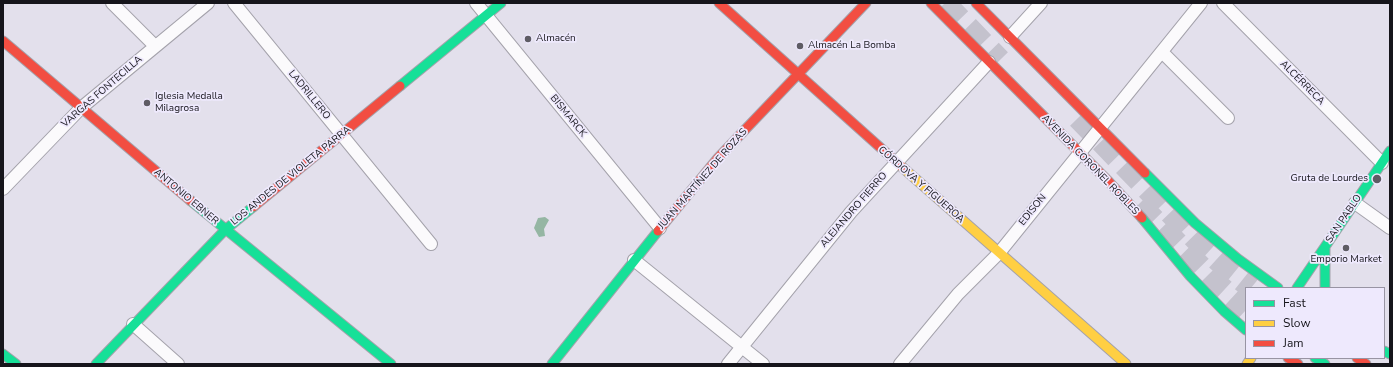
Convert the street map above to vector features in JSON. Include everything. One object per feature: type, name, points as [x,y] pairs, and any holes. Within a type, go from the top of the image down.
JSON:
[{"type":"main road","name":"LOS ANDES DE VIOLETA PARRA","points":[[96,364],[225,230],[501,3]]},
{"type":"main road","name":"CÓRDOVA Y FIGUEROA","points":[[719,3],[896,162],[1126,364]]},
{"type":"main road","name":"JUAN MARTÍNEZ DE ROZAS","points":[[552,364],[634,260],[718,158],[866,3]]},
{"type":"main road","name":"AVENIDA CORONEL ROBLES","points":[[931,3],[1127,201],[1198,285],[1245,329]]},
{"type":"main road","points":[[976,3],[1195,223],[1238,259],[1277,287]]},
{"type":"main road","name":"ANTONIO EBNER","points":[[3,41],[225,230],[391,364]]},
{"type":"main road","name":"SAN PABLO","points":[[1298,287],[1390,150]]},
{"type":"main road","points":[[1325,248],[1325,287]]},
{"type":"main road","points":[[3,354],[16,364]]},
{"type":"street","points":[[112,3],[155,46]]},
{"type":"street","name":"VARGAS FONTECILLA","points":[[3,189],[81,108],[208,3]]},
{"type":"street","name":"LADRILLERO","points":[[234,3],[431,244]]},
{"type":"street","name":"BISMARCK","points":[[476,3],[660,228]]},
{"type":"street","points":[[1010,37],[1041,3]]},
{"type":"street","name":"EDISON","points":[[900,364],[958,294],[999,252],[1201,3]]},
{"type":"street","name":"ALCÉRRECA","points":[[1223,3],[1382,163]]},
{"type":"street","points":[[1162,52],[1228,118]]},
{"type":"street","name":"ALEJANDRO FIERRO","points":[[728,364],[826,242],[896,162],[989,62]]},
{"type":"street","points":[[1355,203],[1390,228]]},
{"type":"street","points":[[634,260],[763,364]]},
{"type":"street","points":[[133,324],[178,364]]},
{"type":"shaded area","points":[[545,217],[549,220],[544,229],[545,236],[539,237],[534,228],[538,218]]},
{"type":"tunnel","points":[[945,3],[1000,60]]},
{"type":"tunnel","points":[[1078,118],[1203,247],[1250,287]]},
{"type":"tunnel","points":[[1139,204],[1221,287],[1245,309]]},
{"type":"traffic: fast","points":[[400,86],[501,3]]},
{"type":"traffic: fast","points":[[1298,287],[1390,151]]},
{"type":"traffic: fast","points":[[1145,173],[1195,223],[1238,259],[1277,287]]},
{"type":"traffic: fast","points":[[191,201],[391,364]]},
{"type":"traffic: fast","points":[[96,364],[225,230],[253,207]]},
{"type":"traffic: fast","points":[[1142,218],[1190,276],[1224,311],[1245,329]]},
{"type":"traffic: fast","points":[[552,364],[658,231]]},
{"type":"traffic: fast","points":[[1325,248],[1325,287]]},
{"type":"traffic: fast","points":[[1385,352],[1390,354]]},
{"type":"traffic: fast","points":[[3,354],[16,364]]},
{"type":"traffic: fast","points":[[1317,359],[1325,364]]},
{"type":"traffic: slow","points":[[902,167],[1126,364]]},
{"type":"traffic: slow","points":[[1247,364],[1250,359]]},
{"type":"traffic: jam","points":[[719,3],[902,167]]},
{"type":"traffic: jam","points":[[658,231],[718,158],[866,3]]},
{"type":"traffic: jam","points":[[931,3],[1109,182],[1142,218]]},
{"type":"traffic: jam","points":[[976,3],[1145,173]]},
{"type":"traffic: jam","points":[[3,41],[191,201]]},
{"type":"traffic: jam","points":[[253,207],[400,86]]},
{"type":"traffic: jam","points":[[1290,359],[1298,364]]},
{"type":"traffic: jam","points":[[1358,359],[1366,364]]},
{"type":"place","name":"Almacén","points":[[528,39]]},
{"type":"place","name":"Almacén La Bomba","points":[[800,46]]},
{"type":"place","name":"Iglesia Medalla Milagrosa","points":[[147,103]]},
{"type":"place","name":"Gruta de Lourdes","points":[[1377,179]]},
{"type":"place","name":"Emporio Market","points":[[1346,248]]}]
